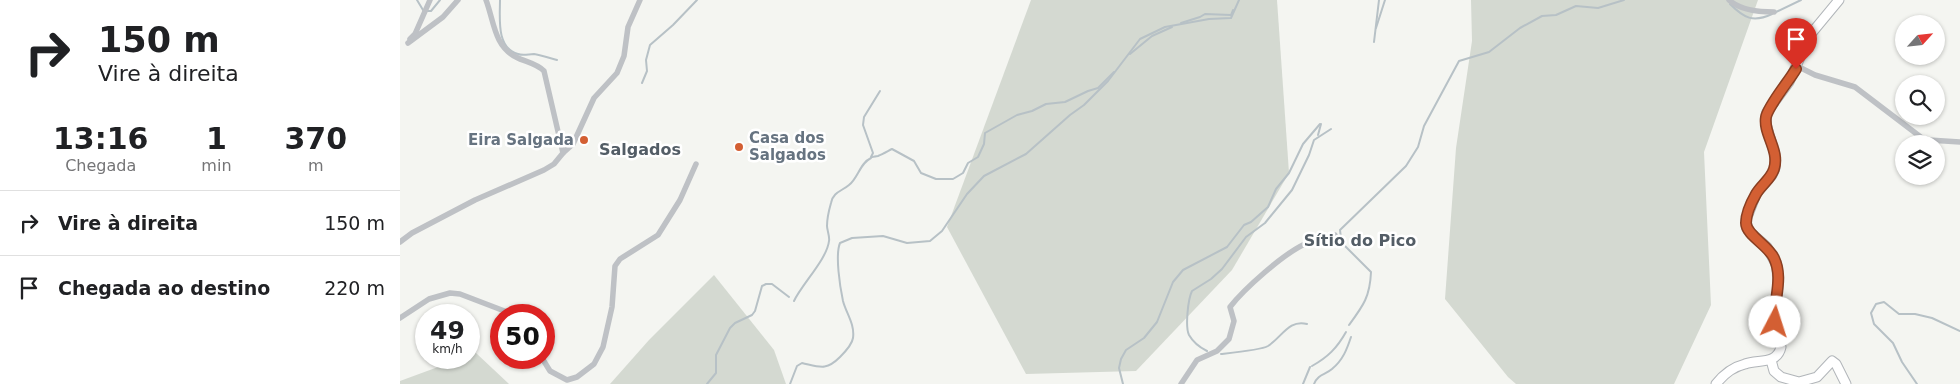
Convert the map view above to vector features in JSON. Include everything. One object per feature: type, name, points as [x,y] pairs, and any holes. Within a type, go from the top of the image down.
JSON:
[{"type":"main road","points":[[1716,384],[1736,367],[1745,363],[1771,360],[1778,355],[1781,347],[1774,314],[1778,287],[1777,266],[1767,247],[1748,230],[1746,220],[1756,194],[1775,168],[1775,155],[1766,124],[1767,112],[1796,69],[1810,35],[1839,0]]},
{"type":"main road","points":[[1771,360],[1774,371],[1781,377],[1799,382],[1817,377],[1832,361],[1836,364],[1846,384]]},
{"type":"street","points":[[430,0],[415,34],[408,43],[443,17],[458,0]]},
{"type":"street","points":[[486,0],[492,15],[497,38],[504,49],[516,57],[537,65],[544,71],[562,153]]},
{"type":"street","points":[[400,242],[412,233],[475,200],[554,164],[562,153],[573,144],[594,98],[617,73],[624,56],[628,27],[640,0]]},
{"type":"street","points":[[1729,0],[1760,12],[1774,12]]},
{"type":"street","points":[[1796,69],[1801,68],[1855,88],[1922,138],[1960,142]]},
{"type":"street","points":[[549,369],[567,380],[577,377],[594,364],[603,347],[612,308],[615,266],[620,259],[658,235],[680,200],[696,164]]},
{"type":"street","points":[[1181,384],[1197,360],[1217,352],[1229,339],[1234,321],[1230,308],[1238,296],[1275,264],[1299,247],[1335,235]]},
{"type":"street","points":[[400,318],[429,299],[450,293],[460,294],[490,305]]},
{"type":"shaded area","points":[[1031,0],[1277,0],[1289,173],[1232,270],[1136,371],[1026,374],[947,227]]},
{"type":"shaded area","points":[[1471,0],[1758,0],[1704,152],[1711,305],[1674,384],[1516,384],[1508,377],[1445,299],[1456,148],[1472,41]]},
{"type":"shaded area","points":[[714,275],[774,350],[786,384],[610,384],[649,340]]},
{"type":"shaded area","points":[[480,357],[490,366],[490,369],[493,369],[509,384],[400,384],[400,381],[433,369],[480,369]]},
{"type":"waterway","points":[[417,0],[423,10]]},
{"type":"waterway","points":[[426,11],[431,11],[440,0]]},
{"type":"waterway","points":[[500,0],[501,31],[506,46],[511,51],[520,55],[534,54],[557,60]]},
{"type":"waterway","points":[[642,83],[647,71],[646,60],[650,45],[697,0]]},
{"type":"waterway","points":[[790,384],[797,366],[802,363],[818,367],[827,366],[844,353],[852,341],[853,328],[843,301],[839,280],[838,255],[840,243],[852,238],[883,236],[907,243],[930,241],[942,231],[967,194],[984,176],[1026,154],[1084,105],[1108,81],[1140,39],[1165,27],[1209,19],[1231,18],[1239,0]]},
{"type":"waterway","points":[[1374,42],[1379,0]]},
{"type":"waterway","points":[[1376,28],[1385,0]]},
{"type":"waterway","points":[[1341,238],[1340,230],[1406,166],[1418,147],[1424,126],[1459,61],[1489,52],[1520,28],[1542,16],[1556,15],[1576,6],[1598,8],[1624,0]]},
{"type":"waterway","points":[[1776,12],[1801,0]]},
{"type":"waterway","points":[[1730,4],[1749,18],[1765,17],[1772,14]]},
{"type":"waterway","points":[[1181,23],[1205,14],[1231,15],[1233,10]]},
{"type":"waterway","points":[[1130,54],[1152,36],[1172,27]]},
{"type":"waterway","points":[[794,301],[824,256],[827,248],[829,239],[827,220],[832,199],[852,182],[867,160],[892,149],[914,161],[921,173],[936,179],[953,179],[963,173],[968,163],[978,157],[984,144],[985,133],[1017,115],[1032,111],[1046,104],[1065,102],[1098,88],[1114,72]]},
{"type":"waterway","points":[[871,157],[873,153],[863,125],[864,117],[880,91]]},
{"type":"waterway","points":[[1123,384],[1119,368],[1121,359],[1126,350],[1144,338],[1157,322],[1173,282],[1183,270],[1227,247],[1244,225],[1251,222],[1268,207],[1276,189],[1289,173],[1303,144],[1320,124]]},
{"type":"waterway","points":[[1318,135],[1321,124]]},
{"type":"waterway","points":[[1207,351],[1189,335],[1187,326],[1189,300],[1192,291],[1211,279],[1222,269],[1246,237],[1265,223],[1292,190],[1314,140],[1331,129]]},
{"type":"waterway","points":[[1342,243],[1371,272],[1365,301],[1349,325]]},
{"type":"waterway","points":[[707,384],[716,373],[716,355],[730,328],[735,323],[752,315],[755,311],[762,286],[772,284],[789,297]]},
{"type":"waterway","points":[[1917,384],[1902,362],[1893,343],[1874,324],[1871,313],[1876,304],[1884,302],[1899,314],[1915,314],[1932,318],[1960,331]]},
{"type":"waterway","points":[[1221,354],[1268,346],[1290,326],[1301,323],[1307,324]]},
{"type":"waterway","points":[[1312,366],[1332,352],[1346,332]]},
{"type":"waterway","points":[[1314,384],[1320,376],[1339,362],[1351,337]]},
{"type":"waterway","points":[[1303,384],[1310,367]]},
{"type":"place","name":"Eira Salgada","points":[[584,140]]},
{"type":"place","name":"Casa dos Salgados","points":[[739,147]]},
{"type":"district","name":"Salgados","points":[[640,149]]},
{"type":"district","name":"Sítio do Pico","points":[[1360,240]]},
{"type":"route","points":[[1775,322],[1774,314],[1779,278],[1777,266],[1767,247],[1748,230],[1746,220],[1756,194],[1775,168],[1774,147],[1765,119],[1767,112],[1796,69]]}]
